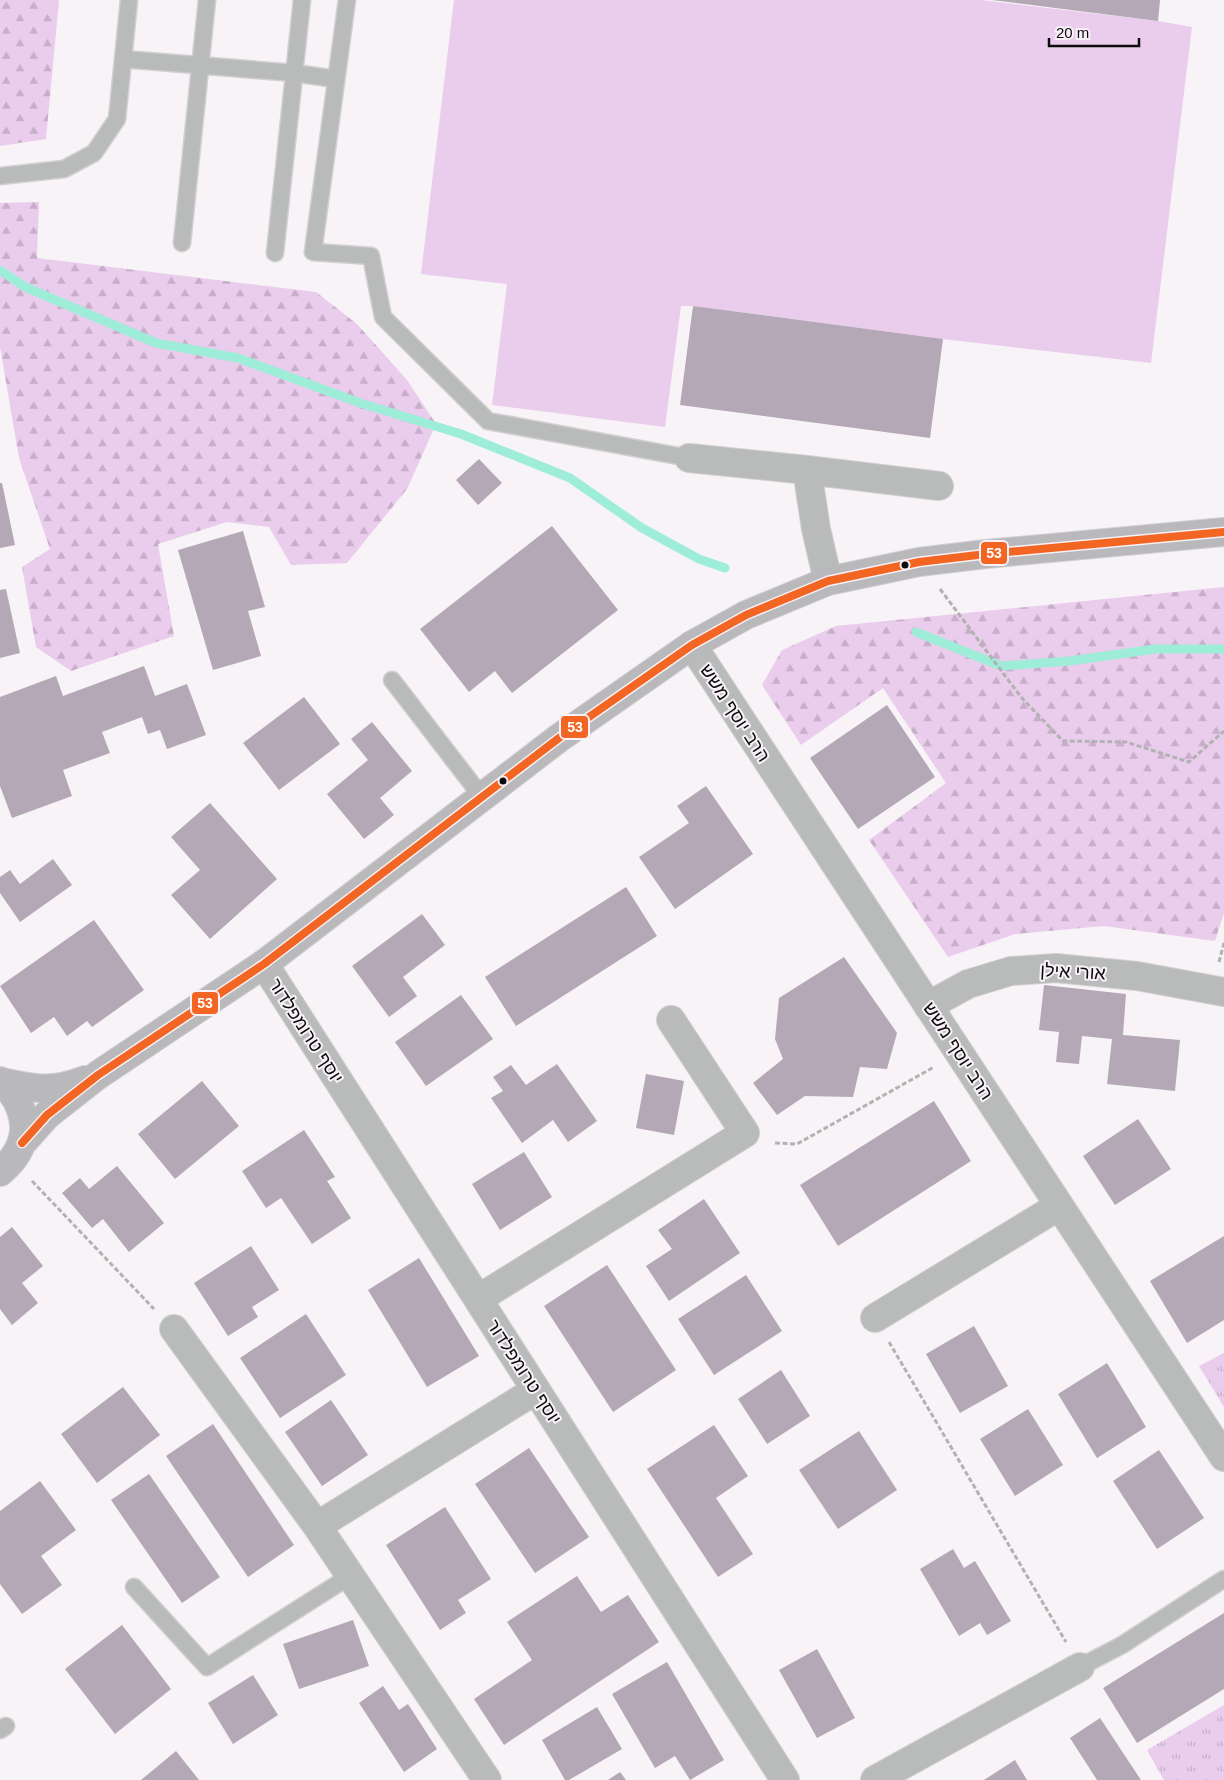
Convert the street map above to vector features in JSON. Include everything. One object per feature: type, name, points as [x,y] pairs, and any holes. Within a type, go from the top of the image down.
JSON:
[{"type":"street","points":[[689,458],[939,486]]},
{"type":"street","points":[[808,470],[816,529],[828,581]]},
{"type":"street","points":[[12,1159],[47,1115],[98,1075],[264,964],[559,738],[692,645],[746,615],[828,581],[919,562],[1224,532]]},
{"type":"street","name":"הרב יוסף משש","points":[[692,645],[1224,1457]]},
{"type":"street","name":"יוסף טרומפלדור","points":[[264,964],[785,1780]]},
{"type":"street","name":"אורי אילן","points":[[928,1006],[968,984],[1011,970],[1056,968],[1137,976],[1224,992]]},
{"type":"street","points":[[478,1299],[744,1133],[672,1020]]},
{"type":"street","points":[[1,1082],[39,1089],[65,1088],[98,1075]]},
{"type":"street","points":[[1,1082],[15,1096],[23,1114],[24,1133],[12,1159]]},
{"type":"street","points":[[875,1318],[1059,1206]]},
{"type":"street","points":[[174,1329],[317,1526],[487,1780]]},
{"type":"street","points":[[317,1526],[536,1390]]},
{"type":"street","points":[[875,1780],[1080,1667]]},
{"type":"lane","points":[[0,176],[64,170],[94,153],[117,119],[129,0]]},
{"type":"lane","points":[[182,243],[207,0]]},
{"type":"lane","points":[[275,253],[302,0]]},
{"type":"lane","points":[[347,0],[313,252],[371,256],[383,317],[488,421],[689,458]]},
{"type":"lane","points":[[123,59],[336,78]]},
{"type":"lane","points":[[392,680],[482,797]]},
{"type":"lane","points":[[134,1587],[207,1667],[350,1576]]},
{"type":"lane","points":[[1080,1667],[1122,1645],[1224,1579]]},
{"type":"path","points":[[919,562],[1021,697],[1063,741],[1126,742],[1190,762],[1224,731]]},
{"type":"path","points":[[775,1143],[797,1144],[942,1062]]},
{"type":"path","points":[[12,1159],[174,1329]]},
{"type":"path","points":[[875,1318],[1080,1667]]},
{"type":"green space","points":[[0,0],[59,0],[46,139],[0,146]]},
{"type":"green space","points":[[454,0],[981,0],[1158,21],[1192,27],[1151,363],[681,306],[665,427],[492,405],[507,284],[421,274]]},
{"type":"green space","points":[[39,202],[37,258],[316,292],[357,324],[407,380],[436,424],[407,489],[347,563],[291,565],[269,527],[227,522],[158,544],[174,636],[71,671],[36,647],[22,567],[50,549],[19,458],[0,347],[0,203]]},
{"type":"green space","points":[[1224,587],[1224,913],[1215,941],[1104,926],[1015,934],[948,957],[869,840],[946,783],[883,688],[801,745],[762,685],[782,650],[836,626]]},
{"type":"green space","points":[[1224,1353],[1224,1407],[1199,1366]]},
{"type":"green space","points":[[1224,1705],[1224,1780],[1164,1780],[1147,1750]]},
{"type":"building","points":[[992,0],[1160,0],[1158,21]]},
{"type":"building","points":[[693,306],[943,339],[930,438],[680,405]]},
{"type":"building","points":[[479,459],[502,483],[478,505],[456,480]]},
{"type":"building","points":[[0,483],[2,483],[15,545],[0,548]]},
{"type":"building","points":[[552,526],[618,610],[512,693],[495,671],[469,692],[420,629]]},
{"type":"building","points":[[243,531],[265,607],[248,611],[261,656],[213,670],[178,550]]},
{"type":"building","points":[[6,589],[20,653],[0,658],[0,590]]},
{"type":"building","points":[[144,666],[155,696],[187,684],[206,735],[167,749],[160,730],[148,734],[142,717],[102,732],[110,753],[63,770],[72,796],[12,818],[0,786],[0,697],[56,676],[63,696]]},
{"type":"building","points":[[304,697],[340,744],[279,790],[243,743]]},
{"type":"building","points":[[887,705],[935,777],[858,829],[810,758]]},
{"type":"building","points":[[372,722],[412,771],[380,798],[394,815],[364,839],[327,794],[368,760],[351,739]]},
{"type":"building","points":[[706,786],[753,854],[675,909],[639,857],[689,823],[677,806]]},
{"type":"building","points":[[210,803],[277,879],[210,939],[171,895],[200,870],[171,837]]},
{"type":"building","points":[[53,859],[72,885],[20,922],[0,893],[0,877],[10,870],[20,884]]},
{"type":"building","points":[[626,887],[657,936],[516,1026],[485,977]]},
{"type":"building","points":[[422,914],[445,945],[403,977],[417,996],[389,1017],[352,966]]},
{"type":"building","points":[[94,920],[144,990],[92,1027],[87,1021],[67,1036],[54,1017],[31,1033],[0,986]]},
{"type":"building","points":[[844,957],[897,1033],[887,1069],[860,1067],[853,1097],[805,1096],[777,1115],[753,1083],[783,1059],[775,1039],[779,998]]},
{"type":"building","points":[[1044,985],[1126,994],[1123,1035],[1180,1040],[1175,1091],[1107,1084],[1112,1039],[1082,1036],[1079,1064],[1056,1062],[1059,1032],[1039,1030]]},
{"type":"building","points":[[461,995],[493,1039],[426,1086],[395,1042]]},
{"type":"building","points":[[557,1064],[597,1121],[568,1142],[553,1120],[522,1143],[491,1098],[503,1091],[493,1077],[511,1065],[526,1085]]},
{"type":"building","points":[[646,1074],[684,1081],[674,1135],[636,1128]]},
{"type":"building","points":[[202,1081],[239,1126],[175,1179],[138,1134]]},
{"type":"building","points":[[934,1101],[971,1161],[838,1246],[800,1185]]},
{"type":"building","points":[[1138,1119],[1171,1169],[1115,1205],[1083,1156]]},
{"type":"building","points":[[304,1130],[335,1177],[327,1181],[351,1218],[312,1244],[281,1198],[266,1208],[242,1171]]},
{"type":"building","points":[[524,1152],[552,1197],[500,1230],[472,1184]]},
{"type":"building","points":[[117,1166],[164,1223],[129,1252],[103,1219],[92,1228],[62,1193],[80,1178],[89,1189]]},
{"type":"building","points":[[704,1199],[740,1253],[669,1301],[646,1266],[672,1249],[658,1230]]},
{"type":"building","points":[[12,1227],[43,1266],[22,1283],[38,1303],[12,1325],[0,1309],[0,1237]]},
{"type":"building","points":[[1224,1236],[1224,1320],[1187,1343],[1150,1281]]},
{"type":"building","points":[[251,1246],[279,1290],[252,1307],[258,1317],[228,1336],[194,1283]]},
{"type":"building","points":[[419,1258],[479,1356],[427,1387],[368,1290]]},
{"type":"building","points":[[607,1265],[676,1370],[613,1412],[544,1306]]},
{"type":"building","points":[[746,1275],[782,1331],[714,1375],[678,1319]]},
{"type":"building","points":[[306,1314],[346,1375],[280,1418],[240,1358]]},
{"type":"building","points":[[974,1326],[1008,1386],[960,1413],[926,1354]]},
{"type":"building","points":[[1107,1363],[1146,1427],[1097,1458],[1058,1394]]},
{"type":"building","points":[[781,1370],[810,1416],[767,1444],[738,1399]]},
{"type":"building","points":[[123,1387],[160,1435],[97,1483],[61,1434]]},
{"type":"building","points":[[331,1400],[368,1455],[322,1486],[285,1432]]},
{"type":"building","points":[[1028,1409],[1063,1465],[1015,1496],[980,1439]]},
{"type":"building","points":[[213,1424],[294,1545],[248,1577],[166,1456]]},
{"type":"building","points":[[714,1425],[748,1476],[716,1498],[753,1554],[718,1577],[647,1469]]},
{"type":"building","points":[[859,1431],[897,1490],[838,1529],[799,1470]]},
{"type":"building","points":[[529,1448],[589,1537],[535,1573],[475,1484]]},
{"type":"building","points":[[1159,1450],[1204,1518],[1157,1549],[1113,1481]]},
{"type":"building","points":[[149,1474],[220,1577],[182,1603],[111,1500]]},
{"type":"building","points":[[40,1481],[76,1530],[41,1556],[62,1585],[22,1614],[0,1584],[0,1511]]},
{"type":"building","points":[[445,1507],[491,1579],[458,1600],[466,1613],[440,1630],[386,1545]]},
{"type":"building","points":[[953,1549],[964,1568],[975,1561],[1011,1621],[987,1635],[980,1623],[959,1636],[920,1569]]},
{"type":"building","points":[[577,1576],[601,1612],[628,1595],[659,1642],[504,1745],[474,1699],[532,1660],[507,1622]]},
{"type":"building","points":[[1224,1613],[1224,1689],[1137,1743],[1103,1688]]},
{"type":"building","points":[[353,1620],[369,1666],[299,1689],[283,1644]]},
{"type":"building","points":[[122,1625],[171,1689],[115,1734],[65,1669]]},
{"type":"building","points":[[817,1649],[855,1718],[817,1738],[779,1670]]},
{"type":"building","points":[[667,1662],[724,1760],[690,1780],[675,1756],[655,1768],[612,1694]]},
{"type":"building","points":[[253,1675],[278,1715],[233,1744],[208,1703]]},
{"type":"building","points":[[383,1686],[399,1710],[408,1704],[437,1749],[404,1772],[359,1703]]},
{"type":"building","points":[[597,1707],[622,1749],[569,1780],[565,1780],[542,1740]]},
{"type":"building","points":[[1100,1718],[1141,1780],[1097,1780],[1070,1738]]},
{"type":"building","points":[[176,1751],[199,1780],[141,1780]]},
{"type":"building","points":[[1015,1760],[1027,1780],[984,1780]]},
{"type":"building","points":[[620,1772],[626,1780],[608,1780]]},
{"type":"waterway","points":[[0,270],[25,287],[156,343],[238,358],[360,403],[461,434],[570,478],[642,528],[699,559],[725,568]]},
{"type":"waterway","points":[[916,632],[1001,666],[1070,661],[1155,649],[1224,649]]},
{"type":"transit line","name":"53","points":[[22,1143],[47,1115],[98,1075],[264,964],[559,738],[692,645],[746,615],[828,581],[919,562],[1224,532]]}]
